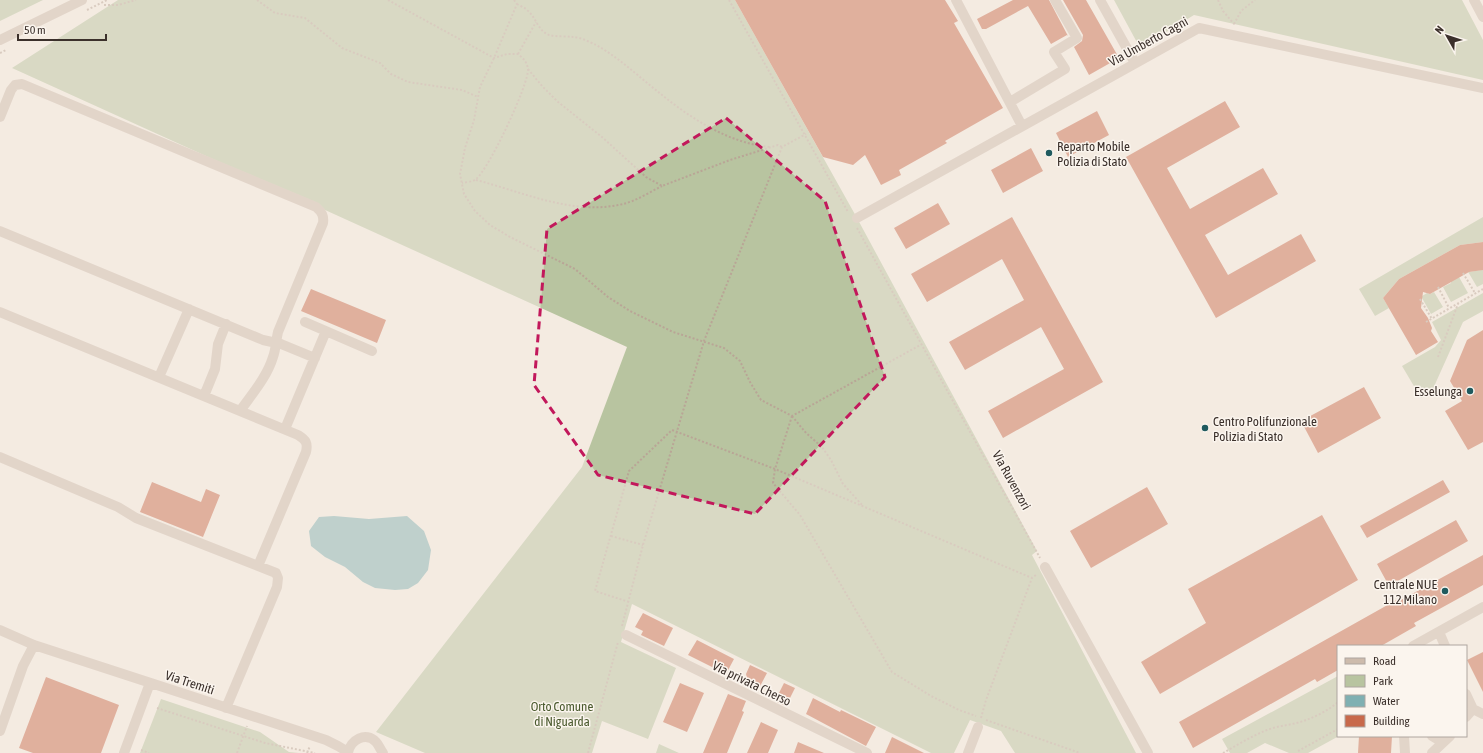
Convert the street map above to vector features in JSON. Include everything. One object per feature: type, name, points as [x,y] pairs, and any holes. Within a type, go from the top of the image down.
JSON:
[{"type":"street","points":[[0,40],[82,0]]},
{"type":"street","points":[[956,0],[1022,126]]},
{"type":"street","points":[[1010,102],[1065,69],[1054,52],[1077,38],[1055,0]]},
{"type":"street","points":[[1100,0],[1135,63]]},
{"type":"street","points":[[1474,0],[1483,16]]},
{"type":"street","name":"Via Umberto Cagni","points":[[854,220],[1199,28],[1483,88]]},
{"type":"street","points":[[0,117],[11,90],[15,85],[22,84],[309,204],[321,211],[324,217],[323,223],[278,332],[275,342],[274,355],[269,367],[240,411]]},
{"type":"street","points":[[0,231],[263,340],[275,342],[315,358]]},
{"type":"street","points":[[159,377],[189,309]]},
{"type":"street","points":[[0,312],[285,429],[305,439],[307,444],[306,452],[258,566]]},
{"type":"street","points":[[305,322],[372,351]]},
{"type":"street","points":[[204,396],[215,369],[218,344],[226,324]]},
{"type":"street","points":[[285,429],[326,331]]},
{"type":"street","points":[[0,457],[118,507],[136,518],[276,573],[278,578],[277,587],[226,708]]},
{"type":"street","points":[[1045,567],[1148,753]]},
{"type":"street","points":[[1415,645],[1483,607]]},
{"type":"street","name":"Via Tremiti","points":[[0,630],[34,645],[326,740],[349,750],[358,738],[366,737],[376,742],[381,752]]},
{"type":"street","points":[[1439,632],[1445,645]]},
{"type":"street","name":"Via privata Cherso","points":[[622,635],[867,753]]},
{"type":"street","points":[[0,731],[23,666],[34,645]]},
{"type":"street","points":[[124,753],[150,683]]},
{"type":"street","points":[[1467,696],[1473,709],[1483,714]]},
{"type":"street","points":[[1467,716],[1473,709]]},
{"type":"street","points":[[968,753],[980,722]]},
{"type":"street","points":[[1404,737],[1405,753]]},
{"type":"street","points":[[1434,737],[1437,739],[1450,737]]},
{"type":"street","points":[[1432,753],[1450,737]]},
{"type":"path","points":[[104,5],[118,5],[136,0]]},
{"type":"path","points":[[257,0],[275,13],[305,18],[342,48],[380,63],[391,74],[408,82],[462,90],[478,97]]},
{"type":"path","points":[[388,0],[494,58],[507,54],[518,54],[526,61],[528,69],[542,86],[558,102],[602,136],[646,177],[662,186]]},
{"type":"path","points":[[514,0],[517,4],[527,9],[539,27],[548,35],[576,37],[596,45],[617,59],[690,115],[710,127],[734,139],[754,145],[772,147]]},
{"type":"path","name":"Via Ruvenzori","points":[[729,0],[854,220],[1045,567]]},
{"type":"path","points":[[1218,0],[1222,11],[1234,24]]},
{"type":"path","points":[[1233,27],[1241,12],[1255,0]]},
{"type":"path","points":[[517,4],[494,58],[485,74],[478,97],[474,120],[465,148],[460,174],[464,194],[475,211],[490,225],[510,237],[575,269],[608,296],[630,311],[673,332],[724,348],[740,361],[761,400],[792,416],[806,434],[822,447],[831,460],[843,484],[864,506]]},
{"type":"path","points":[[518,54],[536,21]]},
{"type":"path","points":[[476,180],[485,169],[495,152],[520,94],[528,69]]},
{"type":"path","points":[[588,753],[622,635],[643,545],[704,342],[782,147],[806,134]]},
{"type":"path","points":[[462,184],[476,180],[553,202],[601,208],[625,204],[662,186],[730,160],[778,145],[782,147]]},
{"type":"path","points":[[1463,273],[1475,293]]},
{"type":"path","points":[[1438,287],[1449,308]]},
{"type":"path","points":[[1426,322],[1483,289]]},
{"type":"path","points":[[1420,299],[1432,319]]},
{"type":"path","points":[[1438,357],[1458,303]]},
{"type":"path","points":[[922,344],[792,416],[775,469],[773,483],[800,515],[892,672],[931,696],[980,722],[1080,753]]},
{"type":"path","points":[[629,602],[595,591],[629,471],[672,430],[775,469],[1032,578]]},
{"type":"path","points":[[611,536],[643,545]]},
{"type":"path","points":[[980,722],[986,700],[1032,578],[1045,567]]},
{"type":"path","points":[[1223,753],[1266,730],[1305,721],[1337,703]]},
{"type":"path","points":[[157,708],[280,747],[315,753]]},
{"type":"path","points":[[237,753],[248,726]]},
{"type":"path","points":[[1298,751],[1337,730]]},
{"type":"path","points":[[307,752],[310,746]]},
{"type":"path","points":[[141,750],[149,753]]},
{"type":"path","points":[[1070,750],[1074,753]]},
{"type":"highlighted area","points":[[726,118],[825,201],[885,377],[755,514],[598,475],[534,385],[547,229]]},
{"type":"green space","points":[[0,0],[43,0],[0,21]]},
{"type":"green space","name":"Orto Comune di Niguarda","points":[[118,0],[735,0],[857,218],[1037,551],[1032,555],[1136,753],[1015,753],[1001,731],[970,720],[954,753],[931,753],[632,604],[621,642],[676,668],[648,739],[602,721],[592,753],[425,753],[376,732],[582,467],[627,347],[12,68]]},
{"type":"green space","points":[[1114,0],[1462,0],[1483,40],[1483,80],[1194,15],[1140,48]]},
{"type":"green space","points":[[1483,217],[1483,242],[1460,245],[1399,279],[1383,298],[1389,308],[1375,316],[1359,289]]},
{"type":"green space","points":[[1483,268],[1483,284],[1477,287],[1467,270],[1469,272],[1481,270]]},
{"type":"green space","points":[[1459,277],[1468,293],[1451,302],[1443,287],[1451,283],[1451,279]]},
{"type":"green space","points":[[1434,292],[1443,307],[1431,314],[1422,296],[1427,293],[1430,294]]},
{"type":"green space","points":[[1483,293],[1483,311],[1463,322],[1432,391],[1421,398],[1402,366],[1435,347],[1441,340],[1432,322]]},
{"type":"green space","points":[[1337,677],[1337,737],[1308,753],[1289,753],[1265,743],[1247,753],[1230,753],[1222,739]]},
{"type":"green space","points":[[161,699],[260,732],[289,752],[299,753],[140,753]]},
{"type":"green space","points":[[659,744],[679,753],[656,753]]},
{"type":"water","points":[[334,516],[369,519],[407,516],[424,531],[431,550],[428,570],[418,583],[408,589],[395,590],[375,588],[363,582],[345,567],[325,557],[311,546],[309,531],[319,517]]},
{"type":"building","points":[[735,0],[945,0],[958,21],[954,23],[1003,108],[945,141],[947,143],[899,170],[901,175],[881,185],[865,155],[853,165],[823,157]]},
{"type":"building","points":[[1013,0],[1049,0],[1068,36],[1067,35],[1051,44],[1028,6],[986,29],[982,29],[977,19]]},
{"type":"building","points":[[1063,0],[1086,0],[1119,58],[1089,75],[1074,47],[1082,41],[1083,35]]},
{"type":"building","points":[[1225,101],[1240,127],[1167,168],[1190,209],[1263,168],[1278,194],[1205,235],[1228,275],[1301,234],[1316,261],[1216,318],[1126,157]]},
{"type":"building","points":[[1097,111],[1109,135],[1068,157],[1056,133]]},
{"type":"building","points":[[1031,148],[1043,171],[1003,193],[991,170]]},
{"type":"building","points":[[938,203],[950,224],[906,249],[894,228]]},
{"type":"building","points":[[1012,217],[1103,382],[1003,438],[988,411],[1064,369],[1041,327],[965,370],[949,342],[1024,300],[1002,259],[927,302],[911,274]]},
{"type":"building","points":[[1483,242],[1483,270],[1469,272],[1430,294],[1423,292],[1421,308],[1428,318],[1432,328],[1431,331],[1438,342],[1416,355],[1383,298],[1399,279],[1460,245]]},
{"type":"building","points":[[311,289],[386,320],[377,343],[301,311]]},
{"type":"building","name":"Esselunga","points":[[1483,330],[1483,442],[1468,450],[1445,411],[1462,401],[1450,381],[1467,340]]},
{"type":"building","points":[[1364,387],[1381,418],[1318,453],[1301,421]]},
{"type":"building","points":[[1443,480],[1450,492],[1367,538],[1360,526]]},
{"type":"building","points":[[152,482],[201,502],[206,489],[220,495],[203,537],[140,512]]},
{"type":"building","points":[[1147,487],[1168,524],[1091,568],[1070,531]]},
{"type":"building","points":[[1322,515],[1358,580],[1160,694],[1141,662],[1206,623],[1188,589]]},
{"type":"building","points":[[1456,520],[1468,541],[1389,586],[1377,564]]},
{"type":"building","points":[[1483,555],[1483,585],[1414,623],[1416,626],[1383,645],[1337,645],[1337,671],[1317,682],[1315,679],[1193,748],[1179,722],[1400,598],[1401,600]]},
{"type":"building","points":[[643,613],[673,628],[664,646],[641,635],[643,631],[635,627]]},
{"type":"building","points":[[697,640],[734,659],[726,674],[688,655]]},
{"type":"building","points":[[1483,652],[1483,692],[1467,660]]},
{"type":"building","points":[[750,665],[767,673],[758,690],[743,685],[747,678],[746,674]]},
{"type":"building","points":[[46,677],[119,705],[101,753],[33,753],[19,748]]},
{"type":"building","points":[[680,683],[704,693],[687,732],[663,722]]},
{"type":"building","points":[[784,683],[795,688],[786,706],[775,701]]},
{"type":"building","points":[[728,694],[746,701],[742,711],[744,712],[727,753],[703,753]]},
{"type":"building","points":[[813,698],[840,712],[841,710],[876,727],[866,746],[806,714]]},
{"type":"building","points":[[761,722],[778,730],[768,753],[747,753]]},
{"type":"building","points":[[892,737],[924,753],[885,753]]},
{"type":"building","points":[[1359,737],[1392,737],[1391,753],[1358,753]]},
{"type":"building","points":[[798,742],[824,753],[794,753]]},
{"type":"place","name":"Reparto Mobile Polizia di Stato","points":[[1049,153]]},
{"type":"place","name":"Esselunga","points":[[1470,391]]},
{"type":"place","name":"Centro Polifunzionale Polizia di Stato","points":[[1205,428]]},
{"type":"place","name":"Centrale NUE 112 Milano","points":[[1445,591]]}]
